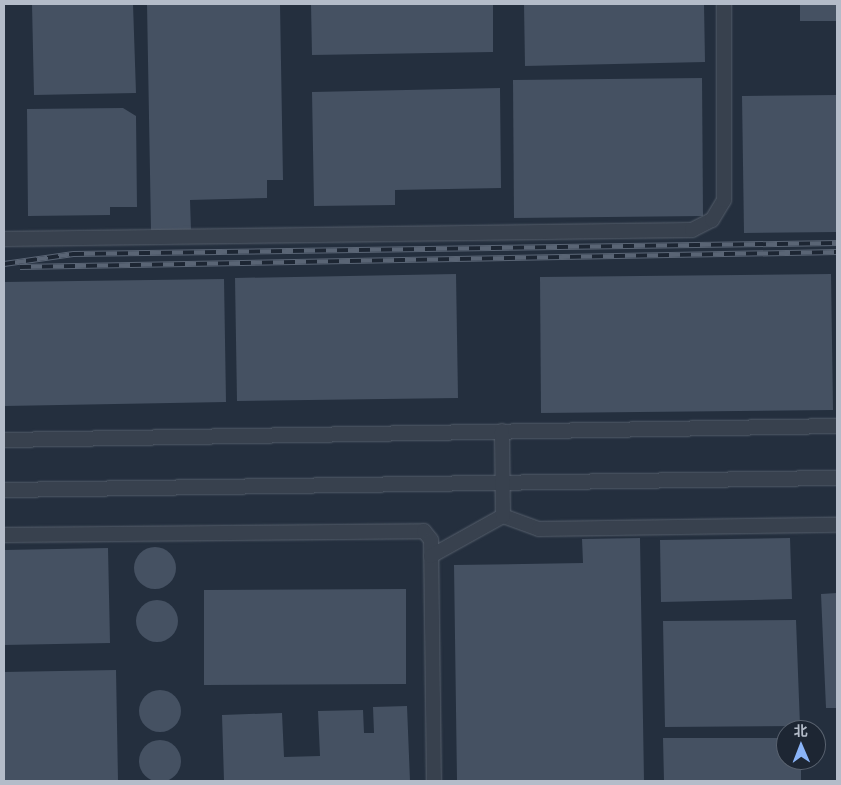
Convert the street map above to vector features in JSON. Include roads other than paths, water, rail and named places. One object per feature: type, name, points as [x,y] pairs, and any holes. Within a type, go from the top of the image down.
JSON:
[{"type":"street","points":[[4,239],[692,230],[712,220],[724,200],[724,4]]},
{"type":"street","points":[[4,440],[837,426]]},
{"type":"street","points":[[502,431],[503,516]]},
{"type":"street","points":[[4,490],[837,478]]},
{"type":"street","points":[[431,556],[503,516],[539,529],[837,524]]},
{"type":"street","points":[[4,535],[424,531],[431,540],[434,781]]},
{"type":"railway","points":[[4,264],[73,254],[837,243]]},
{"type":"railway","points":[[20,267],[837,252]]}]
